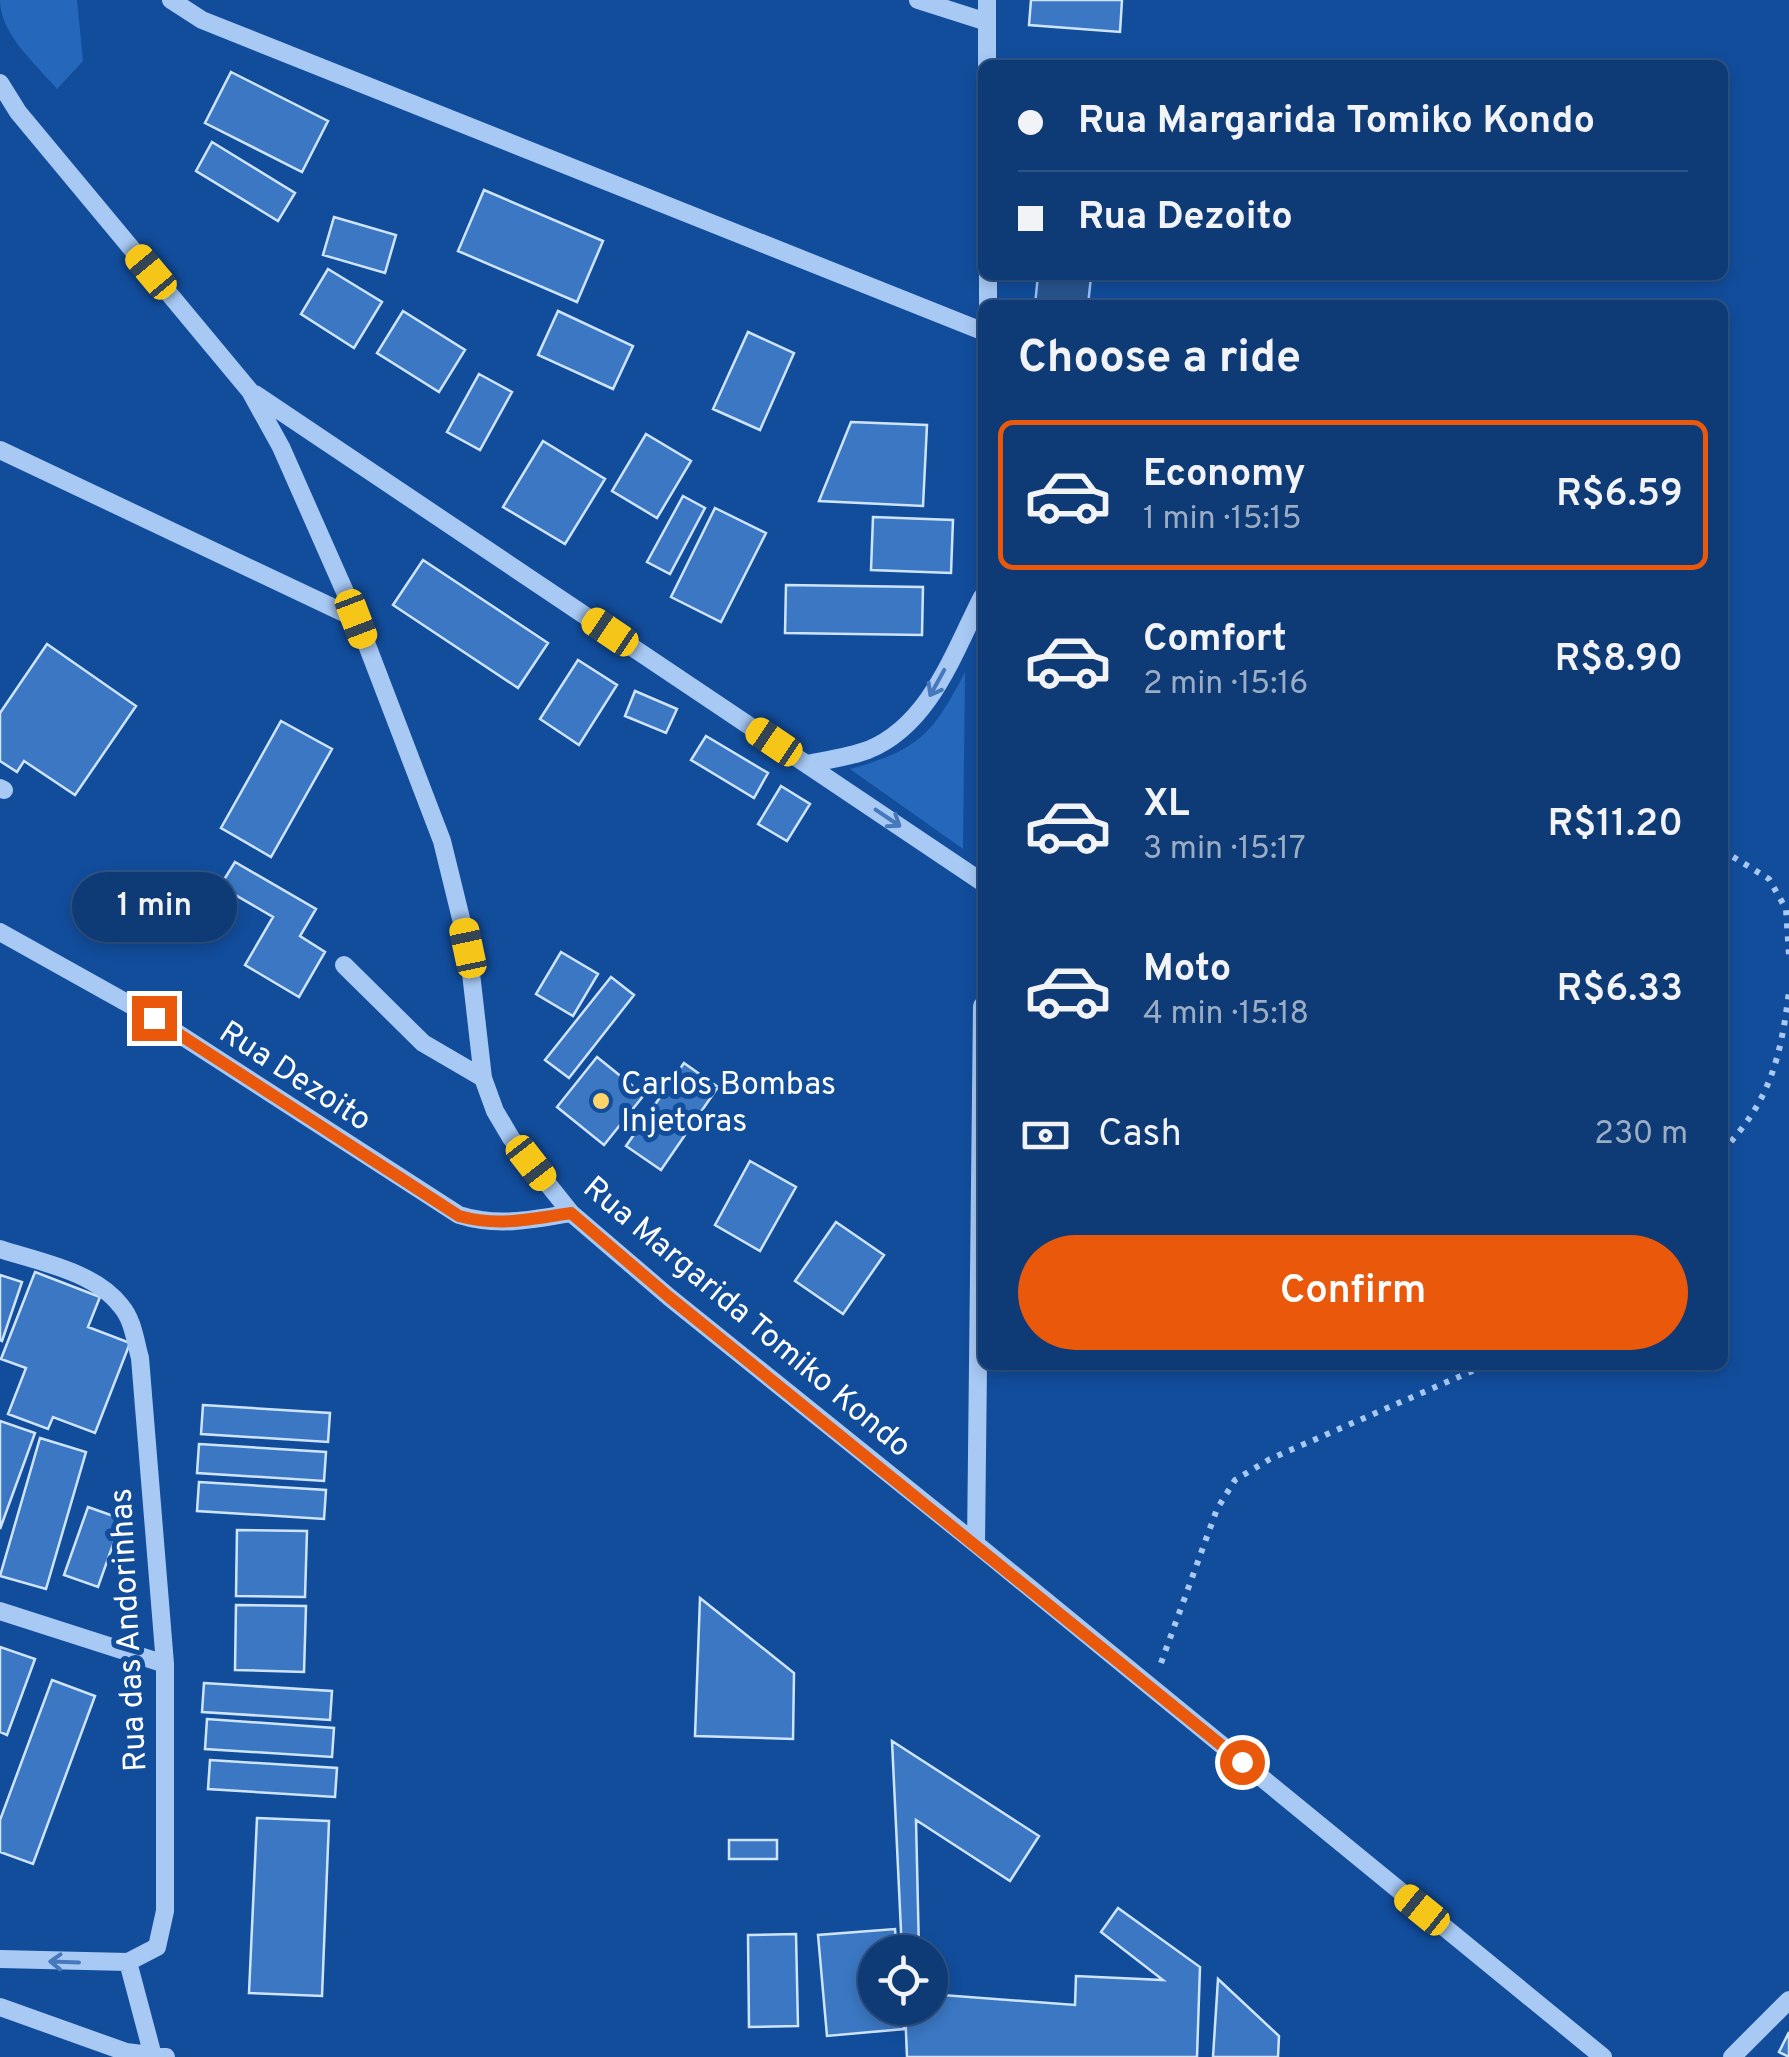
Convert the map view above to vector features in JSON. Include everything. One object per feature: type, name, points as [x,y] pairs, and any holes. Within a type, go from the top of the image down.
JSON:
[{"type":"street","points":[[171,0],[202,20],[978,329]]},
{"type":"street","points":[[918,0],[987,22]]},
{"type":"street","points":[[987,0],[987,60]]},
{"type":"street","name":"Rua Margarida Tomiko Kondo","points":[[0,83],[18,112],[250,391],[287,461],[356,619],[442,840],[468,948],[483,1078],[495,1112],[571,1213],[1602,2057]]},
{"type":"street","points":[[250,391],[978,879]]},
{"type":"street","points":[[0,450],[356,619]]},
{"type":"street","points":[[806,764],[869,749],[914,718],[933,692],[978,605]]},
{"type":"street","name":"Rua Dezoito","points":[[0,932],[154,1018],[459,1216],[481,1222],[511,1223],[571,1213]]},
{"type":"street","points":[[344,965],[423,1043],[483,1078]]},
{"type":"street","name":"Rua das Andorinhas","points":[[0,1249],[70,1272],[104,1289],[122,1306],[132,1325],[140,1358],[165,1664],[162,1932],[156,1946],[128,1962]]},
{"type":"street","points":[[976,1544],[978,1365]]},
{"type":"street","points":[[0,1610],[165,1664]]},
{"type":"street","points":[[0,1959],[128,1962],[153,2056]]},
{"type":"street","points":[[1732,2057],[1789,2000]]},
{"type":"street","points":[[0,2007],[126,2052],[166,2057]]},
{"type":"path","points":[[1728,854],[1768,879],[1786,909],[1789,955]]},
{"type":"path","points":[[1728,1144],[1762,1102],[1782,1047],[1789,991]]},
{"type":"path","points":[[1152,1688],[1217,1510],[1234,1480],[1270,1459],[1475,1370]]},
{"type":"shaded area","points":[[0,0],[77,0],[83,61],[57,89],[12,37]]},
{"type":"shaded area","points":[[1038,280],[1091,280],[1089,300],[1036,300]]},
{"type":"shaded area","points":[[965,672],[963,849],[850,769],[893,755],[921,737],[943,711]]},
{"type":"building","points":[[1031,0],[1122,0],[1120,32],[1029,25]]},
{"type":"building","points":[[231,72],[328,121],[302,172],[205,123]]},
{"type":"building","points":[[212,142],[295,193],[278,221],[196,171]]},
{"type":"building","points":[[484,190],[603,241],[577,302],[458,251]]},
{"type":"building","points":[[334,217],[396,235],[385,273],[323,255]]},
{"type":"building","points":[[328,269],[382,302],[354,348],[301,314]]},
{"type":"building","points":[[403,311],[465,350],[439,392],[377,353]]},
{"type":"building","points":[[558,311],[633,346],[613,389],[538,355]]},
{"type":"building","points":[[748,332],[794,353],[760,430],[713,409]]},
{"type":"building","points":[[479,374],[512,392],[480,450],[447,432]]},
{"type":"building","points":[[851,422],[927,425],[923,506],[819,501]]},
{"type":"building","points":[[646,434],[691,461],[657,518],[612,491]]},
{"type":"building","points":[[543,441],[605,479],[565,544],[503,507]]},
{"type":"building","points":[[683,496],[705,508],[670,574],[647,562]]},
{"type":"building","points":[[715,508],[766,533],[721,622],[671,597]]},
{"type":"building","points":[[873,517],[953,520],[951,573],[871,570]]},
{"type":"building","points":[[423,560],[548,643],[518,688],[393,605]]},
{"type":"building","points":[[786,585],[923,587],[922,635],[785,633]]},
{"type":"building","points":[[47,644],[136,706],[75,795],[24,761],[17,772],[0,761],[0,713]]},
{"type":"building","points":[[578,660],[617,685],[579,745],[540,719]]},
{"type":"building","points":[[635,691],[677,709],[666,733],[625,716]]},
{"type":"building","points":[[281,721],[332,749],[271,857],[221,828]]},
{"type":"building","points":[[706,736],[768,773],[754,798],[691,760]]},
{"type":"building","points":[[781,786],[810,804],[787,841],[758,824]]},
{"type":"building","points":[[235,862],[316,909],[300,936],[325,952],[299,997],[245,965],[273,917],[220,886]]},
{"type":"building","points":[[561,952],[598,974],[573,1016],[536,994]]},
{"type":"building","points":[[611,977],[634,995],[569,1078],[545,1060]]},
{"type":"building","name":"Carlos Bombas Injetoras","points":[[597,1057],[644,1095],[604,1145],[557,1107]]},
{"type":"building","points":[[684,1063],[718,1087],[661,1170],[626,1146]]},
{"type":"building","points":[[750,1161],[796,1187],[760,1251],[715,1225]]},
{"type":"building","points":[[836,1222],[884,1255],[843,1314],[795,1281]]},
{"type":"building","points":[[35,1272],[100,1297],[88,1327],[130,1343],[95,1433],[53,1417],[48,1429],[8,1414],[26,1368],[1,1359]]},
{"type":"building","points":[[0,1275],[22,1282],[2,1341],[0,1340]]},
{"type":"building","points":[[203,1405],[330,1413],[328,1442],[201,1434]]},
{"type":"building","points":[[0,1421],[35,1433],[0,1529]]},
{"type":"building","points":[[40,1438],[86,1452],[46,1589],[0,1576]]},
{"type":"building","points":[[199,1444],[326,1452],[324,1481],[197,1473]]},
{"type":"building","points":[[199,1482],[326,1490],[324,1519],[197,1511]]},
{"type":"building","points":[[88,1507],[122,1519],[98,1587],[64,1575]]},
{"type":"building","points":[[237,1530],[307,1531],[305,1597],[236,1596]]},
{"type":"building","points":[[700,1598],[794,1673],[793,1739],[695,1736]]},
{"type":"building","points":[[236,1605],[306,1606],[304,1672],[235,1670]]},
{"type":"building","points":[[0,1647],[35,1659],[7,1735],[0,1732]]},
{"type":"building","points":[[52,1680],[95,1696],[33,1864],[0,1852],[0,1820]]},
{"type":"building","points":[[204,1683],[332,1691],[330,1720],[202,1712]]},
{"type":"building","points":[[207,1719],[334,1728],[332,1757],[205,1749]]},
{"type":"building","points":[[892,1741],[1039,1836],[1010,1881],[916,1820],[919,1935],[901,1935]]},
{"type":"building","points":[[210,1760],[337,1768],[335,1797],[208,1789]]},
{"type":"building","points":[[257,1818],[329,1821],[322,1996],[249,1993]]},
{"type":"building","points":[[729,1840],[777,1840],[777,1859],[729,1859]]},
{"type":"building","points":[[1118,1908],[1200,1967],[1197,2057],[907,2057],[906,2025],[948,2025],[948,1995],[1075,2005],[1076,1976],[1163,1980],[1101,1932]]},
{"type":"building","points":[[895,1929],[896,1935],[858,1935],[858,2025],[904,2025],[904,2029],[827,2036],[818,1935]]},
{"type":"building","points":[[796,1934],[798,2026],[749,2027],[748,1935]]},
{"type":"building","points":[[1218,1979],[1279,2036],[1278,2057],[1213,2057]]},
{"type":"building","points":[[1789,2032],[1789,2057],[1779,2052]]},
{"type":"place","name":"Carlos Bombas Injetoras","points":[[601,1101]]},
{"type":"route","points":[[154,1018],[459,1216],[481,1222],[511,1223],[571,1213],[1242,1762]]}]
